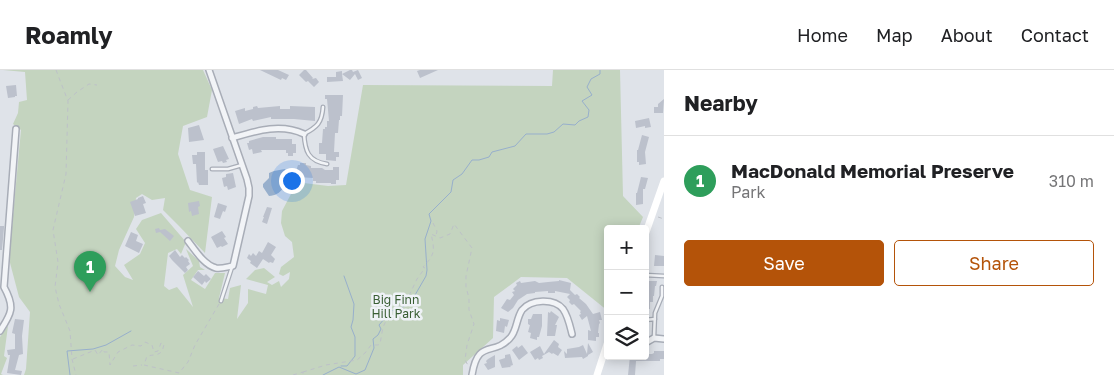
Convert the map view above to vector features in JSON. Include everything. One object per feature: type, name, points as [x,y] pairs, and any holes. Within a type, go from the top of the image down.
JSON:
[{"type":"main road","points":[[649,225],[664,181]]},
{"type":"main road","points":[[597,375],[604,353]]},
{"type":"street","points":[[188,241],[201,258],[213,267],[218,269],[233,266],[249,196],[249,188],[242,165],[209,70]]},
{"type":"street","points":[[232,138],[270,128],[294,130],[304,134]]},
{"type":"street","points":[[0,331],[11,312],[9,295],[4,287],[16,129]]},
{"type":"street","points":[[472,375],[474,362],[481,352],[508,340],[514,334],[521,311],[531,303],[550,302],[562,307],[566,313],[572,334]]},
{"type":"street","points":[[649,341],[654,338],[664,339]]},
{"type":"lane","points":[[323,107],[320,122],[315,128],[304,134],[308,154],[316,160],[327,164]]},
{"type":"lane","points":[[212,169],[228,169],[242,165]]},
{"type":"lane","points":[[221,301],[233,266]]},
{"type":"lane","points":[[649,275],[664,276]]},
{"type":"lane","points":[[654,338],[656,309],[662,296],[662,287]]},
{"type":"lane","points":[[649,320],[655,320]]},
{"type":"path","points":[[56,70],[68,100],[66,174],[53,230],[58,262],[54,287],[70,331],[72,359],[76,375]]},
{"type":"path","points":[[68,100],[89,84],[97,85]]},
{"type":"path","points":[[433,223],[437,231],[436,237]]},
{"type":"path","points":[[293,375],[326,365],[356,360],[371,345],[378,345],[381,341],[380,335],[383,326],[388,317],[408,298],[423,267],[429,260],[434,248],[431,234],[440,238],[450,234],[454,224],[472,248],[466,281],[469,310],[474,324],[467,345],[465,360],[470,367]]},
{"type":"path","points":[[133,366],[144,365],[179,373],[188,362],[221,301]]},
{"type":"path","points":[[72,359],[95,350],[98,355],[103,349],[104,352],[109,352],[110,365],[118,352],[132,344],[141,346],[145,342],[152,344],[154,352],[158,351],[162,343],[164,344],[163,351],[159,354],[147,356],[144,365]]},
{"type":"green space","name":"Big Finn Hill Park","points":[[3,70],[203,70],[212,90],[207,117],[183,126],[178,154],[190,190],[212,197],[205,253],[163,210],[165,198],[152,200],[142,194],[136,198],[134,217],[119,250],[115,266],[125,277],[133,280],[124,265],[140,254],[145,243],[136,229],[142,220],[161,213],[186,242],[181,254],[177,249],[168,253],[164,286],[169,290],[177,287],[193,307],[183,275],[193,266],[186,249],[199,261],[200,267],[205,270],[198,270],[191,280],[205,289],[215,273],[225,273],[219,298],[228,299],[230,288],[241,285],[237,319],[248,303],[248,289],[266,294],[268,285],[246,279],[255,270],[264,268],[275,277],[267,282],[272,285],[279,281],[281,287],[289,279],[290,272],[283,276],[279,274],[281,267],[294,257],[292,242],[285,236],[281,223],[282,211],[291,194],[304,183],[328,186],[346,185],[363,85],[552,86],[553,70],[620,70],[623,196],[643,217],[640,225],[604,225],[604,308],[567,278],[521,277],[494,297],[493,338],[463,365],[463,375],[24,375],[30,312],[19,297],[9,259],[21,130],[13,124],[18,113],[19,102],[27,100],[25,72]]},
{"type":"green space","points":[[8,326],[4,356],[7,358],[1,374],[3,375],[0,375],[0,337]]},
{"type":"water","points":[[285,169],[288,175],[284,186],[277,194],[269,196],[263,184],[269,178],[269,173]]},
{"type":"building","points":[[260,70],[278,70],[289,75],[286,80],[282,78],[281,80]]},
{"type":"building","points":[[304,70],[312,79],[316,78],[319,82],[314,87],[299,75]]},
{"type":"building","points":[[350,70],[353,72],[358,70],[362,78],[358,80],[355,74],[350,80],[342,74]]},
{"type":"building","points":[[438,70],[420,78],[417,71]]},
{"type":"building","points":[[342,71],[343,81],[327,82],[327,77],[336,77],[336,72]]},
{"type":"building","points":[[16,85],[17,96],[8,98],[6,86]]},
{"type":"building","points":[[325,95],[343,95],[342,116],[340,116],[339,120],[338,133],[335,133],[334,152],[339,152],[339,157],[336,157],[336,161],[326,160],[326,154],[319,154],[319,143],[322,143],[323,129],[327,127],[327,121],[329,121]]},
{"type":"building","points":[[664,99],[663,113],[654,113],[654,107],[658,107],[658,104]]},
{"type":"building","points":[[257,106],[258,108],[280,106],[280,109],[290,109],[290,106],[315,107],[315,121],[271,119],[271,117],[253,121],[252,119],[239,124],[235,111],[245,108],[245,111]]},
{"type":"building","points":[[649,118],[651,127],[636,128],[635,121]]},
{"type":"building","points":[[199,125],[204,140],[189,142],[188,128]]},
{"type":"building","points":[[642,135],[649,137],[645,152],[646,164],[639,165],[639,162],[637,162],[637,150]]},
{"type":"building","points":[[263,137],[292,139],[292,144],[296,144],[296,153],[293,153],[293,156],[288,156],[286,150],[261,150],[262,152],[253,154],[252,149],[249,150],[247,143]]},
{"type":"building","points":[[223,146],[229,159],[223,163],[222,161],[218,162],[213,149]]},
{"type":"building","points":[[197,152],[205,152],[205,170],[208,170],[208,185],[199,185],[197,183],[196,164],[193,164],[192,155],[197,155]]},
{"type":"building","points":[[300,163],[306,163],[311,168],[322,168],[325,170],[333,170],[333,167],[339,167],[339,180],[336,180],[336,184],[316,183],[316,181],[313,181],[313,178],[297,177],[297,168]]},
{"type":"building","points":[[233,173],[236,187],[228,190],[227,186],[224,187],[222,178],[226,177],[226,174]]},
{"type":"building","points":[[641,177],[648,178],[645,189],[643,189],[643,204],[636,205],[636,193]]},
{"type":"building","points":[[143,196],[146,203],[143,204],[146,213],[135,216],[130,202]]},
{"type":"building","points":[[199,201],[199,214],[192,216],[191,211],[189,212],[188,203]]},
{"type":"building","points":[[218,203],[227,206],[220,219],[214,217]]},
{"type":"building","points":[[267,207],[272,208],[267,224],[262,222]]},
{"type":"building","points":[[0,226],[4,226],[2,250],[0,250]]},
{"type":"building","points":[[159,228],[160,230],[165,229],[174,236],[170,241],[160,232],[156,233],[155,229]]},
{"type":"building","points":[[222,231],[228,244],[217,248],[211,237]]},
{"type":"building","points":[[131,232],[138,235],[136,241],[143,244],[139,253],[125,246]]},
{"type":"building","points":[[268,242],[276,247],[271,255],[275,259],[273,263],[269,263],[263,259],[257,268],[247,258],[249,254],[251,256],[253,253],[256,256],[259,251],[262,253]]},
{"type":"building","points":[[175,250],[180,257],[182,255],[189,260],[190,264],[186,267],[188,270],[185,273],[169,256]]},
{"type":"building","points":[[655,255],[664,256],[664,266],[654,266]]},
{"type":"building","points":[[198,271],[204,276],[206,274],[211,279],[206,283],[205,281],[202,285],[193,277]]},
{"type":"building","points":[[559,280],[571,283],[570,290],[580,297],[593,314],[600,312],[602,320],[599,320],[599,337],[596,337],[596,341],[588,340],[588,330],[591,331],[587,316],[582,320],[579,315],[581,311],[569,302],[570,300],[567,297],[570,294],[555,291],[555,293],[548,293],[548,291],[535,292],[527,294],[518,300],[508,312],[501,308],[507,299],[510,300],[514,295],[512,292],[515,291],[513,289],[517,285],[516,283],[520,281],[521,283],[535,281],[539,283]]},
{"type":"building","points":[[649,281],[657,281],[653,302],[650,302],[650,309]]},
{"type":"building","points":[[551,311],[559,317],[555,325],[557,325],[555,336],[547,336],[548,312],[550,313]]},
{"type":"building","points":[[533,314],[542,314],[542,326],[537,340],[530,338],[531,333],[528,332],[530,325],[528,324],[528,319],[531,319]]},
{"type":"building","points":[[500,318],[509,320],[507,327],[505,326],[504,333],[496,331],[497,320],[500,321]]},
{"type":"building","points":[[15,319],[24,320],[22,336],[23,354],[19,355],[15,370],[22,371],[21,375],[7,373],[10,355],[8,355],[7,350],[15,349],[15,334],[12,333]]},
{"type":"building","points":[[554,340],[562,350],[558,356],[549,352],[542,356],[543,358],[535,360],[530,352],[540,346],[544,354]]},
{"type":"building","points":[[588,343],[593,352],[588,356],[583,359],[582,357],[565,358],[564,351],[567,354],[567,349],[583,345],[587,354]]},
{"type":"building","points":[[522,345],[528,353],[519,360],[512,350]]},
{"type":"building","points":[[654,351],[664,351],[664,359],[660,359],[660,361],[636,361],[635,375],[628,375],[630,360],[649,360],[649,354],[654,353]]},
{"type":"building","points":[[510,354],[513,365],[502,368],[499,360],[505,358],[505,355]]},
{"type":"building","points":[[495,355],[495,367],[488,370],[484,364]]},
{"type":"waterway","points":[[323,375],[339,367],[356,374],[365,370],[374,348],[373,339],[381,329],[379,325],[391,311],[411,302],[426,276],[425,239],[431,221],[429,214],[451,192],[453,180],[462,174],[472,160],[489,157],[492,152],[515,146],[526,134],[547,134],[554,132],[563,124],[575,125],[588,117],[589,110],[582,101],[592,95],[587,87],[591,79],[600,74],[600,70]]},
{"type":"waterway","points":[[341,366],[347,366],[355,356],[355,337],[351,327],[354,304],[344,276]]},
{"type":"waterway","points":[[70,375],[67,351],[93,349],[106,345],[131,331]]},
{"type":"place","name":"MacDonald Memorial Preserve","points":[[90,292]]}]
